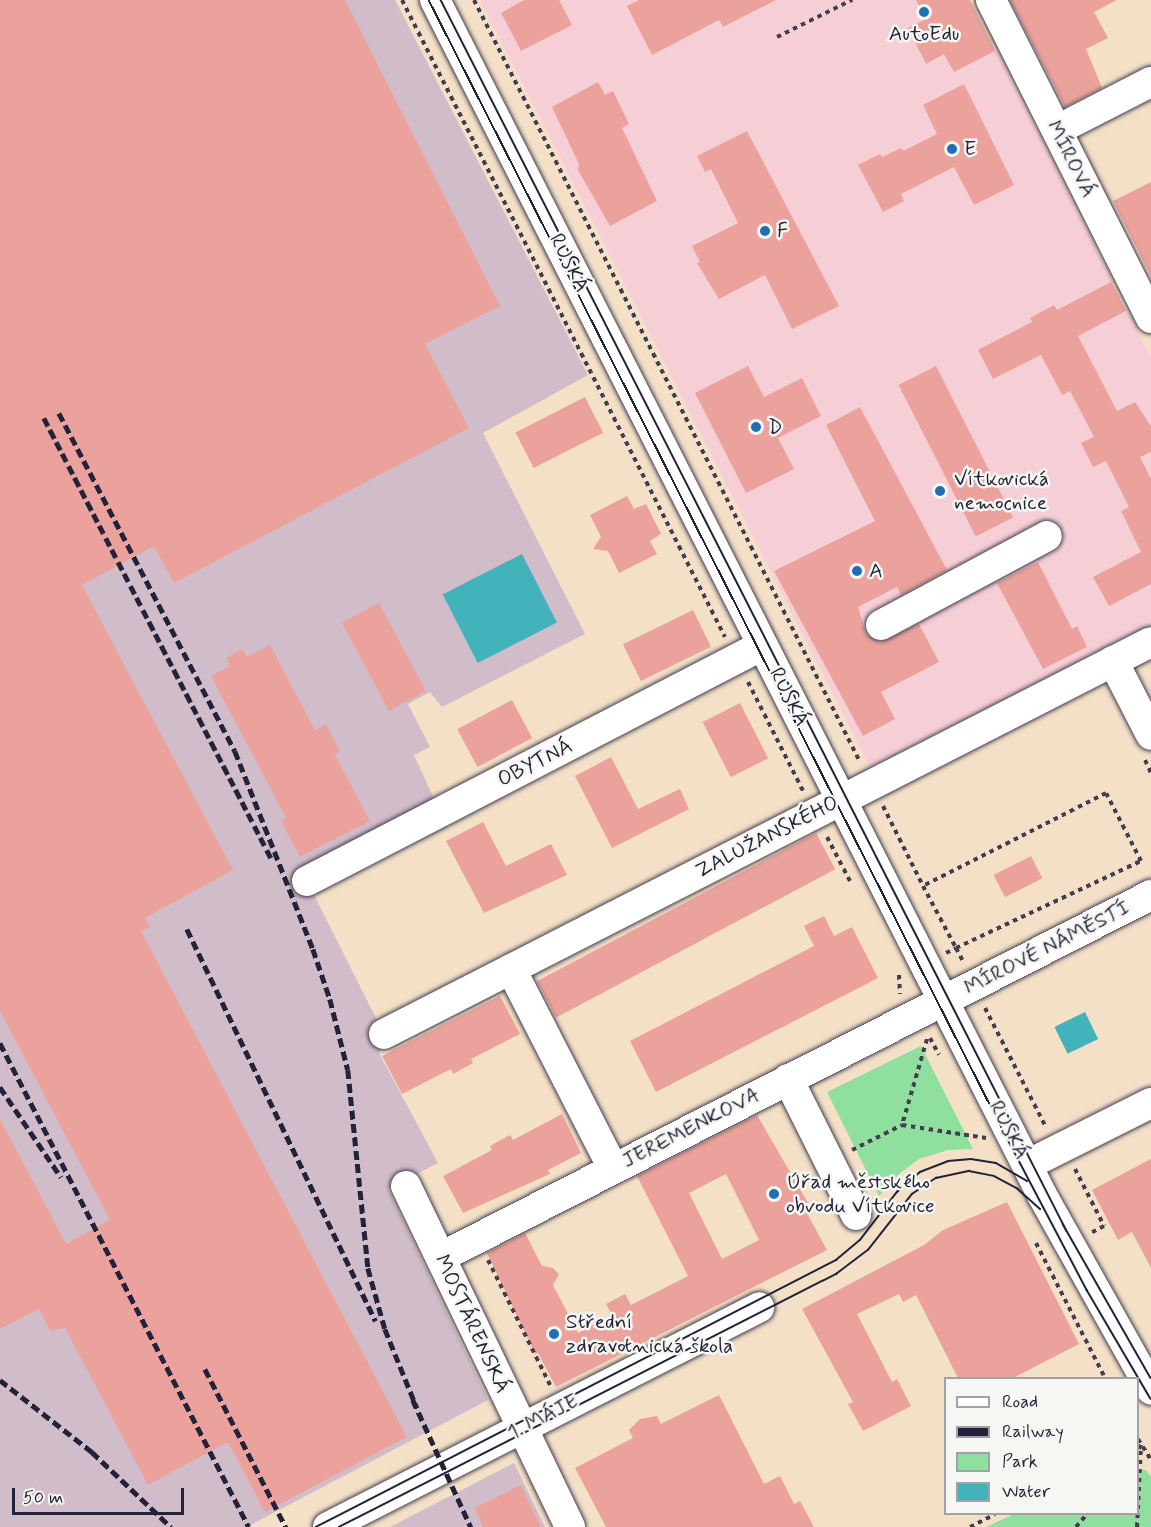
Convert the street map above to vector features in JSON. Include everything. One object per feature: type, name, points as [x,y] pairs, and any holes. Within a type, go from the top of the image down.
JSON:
[{"type":"street","name":"RUSKÁ","points":[[435,0],[1027,1165],[1056,1251],[1151,1389]]},
{"type":"street","name":"MÍROVÁ","points":[[991,0],[1151,318]]},
{"type":"street","points":[[1057,130],[1151,82]]},
{"type":"street","points":[[881,625],[1047,536]]},
{"type":"street","name":"ZALUŽANSKÉHO","points":[[384,1034],[841,798],[1151,642]]},
{"type":"street","name":"OBYTNÁ","points":[[307,881],[763,645]]},
{"type":"street","points":[[1113,661],[1151,735]]},
{"type":"street","name":"MÍROVÉ NÁMĚSTÍ","points":[[943,1000],[1151,895]]},
{"type":"street","points":[[511,969],[613,1167]]},
{"type":"street","name":"JEREMENKOVA","points":[[441,1257],[788,1079],[919,1025],[943,1000]]},
{"type":"street","points":[[788,1079],[856,1215]]},
{"type":"street","points":[[1027,1165],[1151,1103]]},
{"type":"street","name":"MOSTÁRENSKÁ","points":[[406,1186],[570,1527]]},
{"type":"street","name":"1. MÁJE","points":[[328,1527],[759,1307]]},
{"type":"path","points":[[402,0],[814,813],[857,893]]},
{"type":"path","points":[[474,0],[871,783],[924,886],[956,948],[1141,861],[1106,793],[924,886]]},
{"type":"path","points":[[777,37],[852,0]]},
{"type":"path","points":[[894,964],[899,974],[900,995],[919,1025],[902,1125]]},
{"type":"path","points":[[982,1002],[1038,1112]]},
{"type":"path","points":[[829,1162],[902,1125],[982,1140],[987,1148]]},
{"type":"path","points":[[1056,1251],[1104,1226],[1075,1172],[1076,1163]]},
{"type":"path","points":[[1034,1239],[1056,1251],[1105,1377]]},
{"type":"path","points":[[483,1250],[561,1407]]},
{"type":"path","points":[[1139,1448],[1151,1460]]},
{"type":"path","points":[[970,1527],[993,1515]]},
{"type":"path","points":[[1076,1527],[1086,1515]]},
{"type":"shaded area","points":[[0,0],[395,0],[588,375],[483,433],[585,634],[442,707],[430,692],[408,704],[430,747],[414,755],[437,805],[307,881],[388,1042],[379,1053],[438,1163],[388,1189],[488,1400],[247,1527],[0,1527]]},
{"type":"shaded area","name":"Vítkovická nemocnice","points":[[480,0],[970,0],[1151,358],[1151,625],[870,767]]},
{"type":"shaded area","points":[[514,1463],[545,1527],[390,1527]]},
{"type":"green space","points":[[921,1046],[973,1149],[948,1150],[919,1159],[899,1174],[879,1196],[827,1092]]},
{"type":"green space","points":[[1139,1469],[1146,1470],[1151,1477],[1151,1527],[986,1527],[1012,1515],[1139,1515]]},
{"type":"water","points":[[522,554],[557,623],[478,663],[443,594]]},
{"type":"water","points":[[1085,1012],[1098,1039],[1068,1054],[1054,1027]]},
{"type":"building","points":[[0,0],[345,0],[500,306],[425,344],[469,428],[174,583],[154,546],[82,585],[233,870],[145,918],[150,927],[141,931],[407,1437],[265,1512],[228,1442],[148,1485],[65,1328],[50,1331],[39,1309],[0,1329],[0,1119],[66,1244],[110,1220],[0,1011]]},
{"type":"building","points":[[524,0],[559,0],[572,25],[521,51],[501,13]]},
{"type":"building","points":[[639,0],[776,0],[723,27],[719,20],[652,55],[627,6]]},
{"type":"building","points":[[916,0],[970,0],[995,51],[954,72],[944,54],[926,64],[908,28],[926,19]]},
{"type":"building","points":[[1010,0],[1117,0],[1094,12],[1108,38],[1086,49],[1102,88],[1065,107]]},
{"type":"building","points":[[598,82],[605,95],[613,91],[629,124],[622,128],[657,201],[610,226],[578,170],[579,164],[552,107]]},
{"type":"building","name":"E","points":[[964,84],[1014,185],[974,205],[954,167],[901,194],[904,201],[883,212],[858,165],[880,154],[882,157],[901,148],[903,151],[937,134],[923,105]]},
{"type":"building","name":"F","points":[[747,131],[839,306],[792,329],[765,275],[719,299],[697,263],[700,262],[692,246],[738,223],[711,169],[705,172],[697,156]]},
{"type":"building","points":[[1151,182],[1151,276],[1113,201]]},
{"type":"building","points":[[1111,282],[1126,311],[1078,336],[1117,411],[1135,402],[1151,426],[1151,452],[1140,457],[1151,479],[1151,584],[1109,606],[1093,577],[1141,552],[1121,511],[1129,507],[1106,461],[1093,467],[1081,443],[1094,437],[1070,391],[1062,395],[1041,355],[993,379],[978,350],[1032,322],[1030,318],[1054,305],[1057,310]]},
{"type":"building","name":"D","points":[[748,366],[764,397],[802,378],[821,416],[778,438],[794,469],[746,493],[695,393]]},
{"type":"building","points":[[936,366],[1013,517],[976,537],[899,385]]},
{"type":"building","points":[[585,397],[603,433],[534,468],[516,432]]},
{"type":"building","name":"A","points":[[860,407],[947,570],[901,595],[897,587],[858,607],[866,634],[880,642],[919,624],[939,662],[881,692],[895,719],[863,736],[774,571],[875,521],[826,425]]},
{"type":"building","points":[[627,496],[634,509],[646,504],[661,534],[650,541],[657,554],[619,573],[608,551],[593,549],[601,537],[590,515]]},
{"type":"building","points":[[1038,562],[1072,629],[1077,626],[1087,647],[1043,669],[997,583]]},
{"type":"building","points":[[379,603],[426,691],[389,711],[342,623]]},
{"type":"building","points":[[693,610],[711,647],[641,681],[623,644]]},
{"type":"building","points":[[270,645],[315,730],[326,724],[340,752],[335,755],[370,821],[300,857],[281,821],[286,818],[211,676],[230,666],[226,658],[243,649],[247,657]]},
{"type":"building","points":[[512,700],[532,738],[477,767],[457,729]]},
{"type":"building","points":[[740,703],[768,758],[731,777],[703,722]]},
{"type":"building","points":[[611,757],[638,809],[680,789],[689,809],[612,848],[575,776]]},
{"type":"building","points":[[483,822],[506,866],[551,844],[567,875],[484,913],[446,841]]},
{"type":"building","points":[[816,833],[835,869],[556,1018],[537,981]]},
{"type":"building","points":[[1031,856],[1042,878],[1005,897],[994,875]]},
{"type":"building","points":[[824,916],[834,936],[852,927],[878,978],[656,1092],[630,1041],[814,946],[804,926]]},
{"type":"building","points":[[500,996],[520,1034],[471,1059],[473,1063],[453,1074],[451,1069],[402,1094],[382,1056]]},
{"type":"building","points":[[562,1114],[581,1153],[548,1170],[550,1174],[463,1213],[443,1176],[492,1150],[490,1146],[510,1135],[513,1140]]},
{"type":"building","points":[[757,1115],[808,1203],[803,1206],[827,1250],[556,1387],[538,1353],[535,1354],[487,1253],[525,1233],[542,1266],[553,1268],[559,1274],[553,1285],[578,1333],[612,1315],[606,1304],[625,1294],[631,1305],[688,1276],[637,1176]],"holes":[[[726,1174],[759,1240],[722,1259],[689,1193]]]},
{"type":"building","points":[[1151,1159],[1151,1268],[1132,1232],[1118,1240],[1092,1190]]},
{"type":"building","points":[[1007,1202],[1079,1344],[1015,1377],[957,1377],[916,1295],[903,1302],[899,1294],[857,1314],[892,1382],[897,1379],[911,1406],[863,1431],[848,1404],[853,1402],[802,1309],[924,1245],[943,1230]]},
{"type":"building","points":[[719,1395],[764,1484],[780,1476],[794,1504],[800,1501],[814,1527],[606,1527],[575,1468],[633,1438],[629,1430],[640,1419],[657,1416],[661,1424]]},
{"type":"building","points":[[521,1485],[541,1527],[483,1527],[474,1508]]},
{"type":"tram line","points":[[429,0],[1003,1130],[1087,1290],[1138,1377]]},
{"type":"tram line","points":[[441,0],[1067,1231]]},
{"type":"tram line","points":[[316,1527],[836,1260],[860,1240],[897,1192],[920,1172],[948,1161],[971,1159],[996,1163],[1027,1181]]},
{"type":"tram line","points":[[339,1527],[836,1274],[868,1250],[912,1194],[936,1178],[969,1171],[994,1176],[1018,1189],[1040,1209]]},
{"type":"tram line","points":[[1063,1224],[1151,1378]]},
{"type":"tram line","points":[[1139,1379],[1151,1399]]},
{"type":"railway","points":[[59,413],[235,751],[313,949],[330,999],[348,1070],[368,1268],[385,1329],[417,1408]]},
{"type":"railway","points":[[44,418],[273,861]]},
{"type":"railway","points":[[187,929],[376,1321]]},
{"type":"railway","points":[[0,1043],[249,1527]]},
{"type":"railway","points":[[0,1087],[61,1177]]},
{"type":"railway","points":[[205,1369],[286,1527]]},
{"type":"railway","points":[[0,1380],[92,1452],[171,1527]]},
{"type":"railway","points":[[413,1400],[471,1527]]},
{"type":"place","name":"AutoEdu","points":[[924,12]]},
{"type":"place","name":"E","points":[[952,149]]},
{"type":"place","name":"F","points":[[765,231]]},
{"type":"place","name":"D","points":[[756,427]]},
{"type":"place","name":"Vítkovická nemocnice","points":[[940,491]]},
{"type":"place","name":"A","points":[[857,571]]},
{"type":"place","name":"Úřad městského obvodu Vítkovice","points":[[774,1194]]},
{"type":"place","name":"Střední zdravotnická škola","points":[[554,1334]]}]
